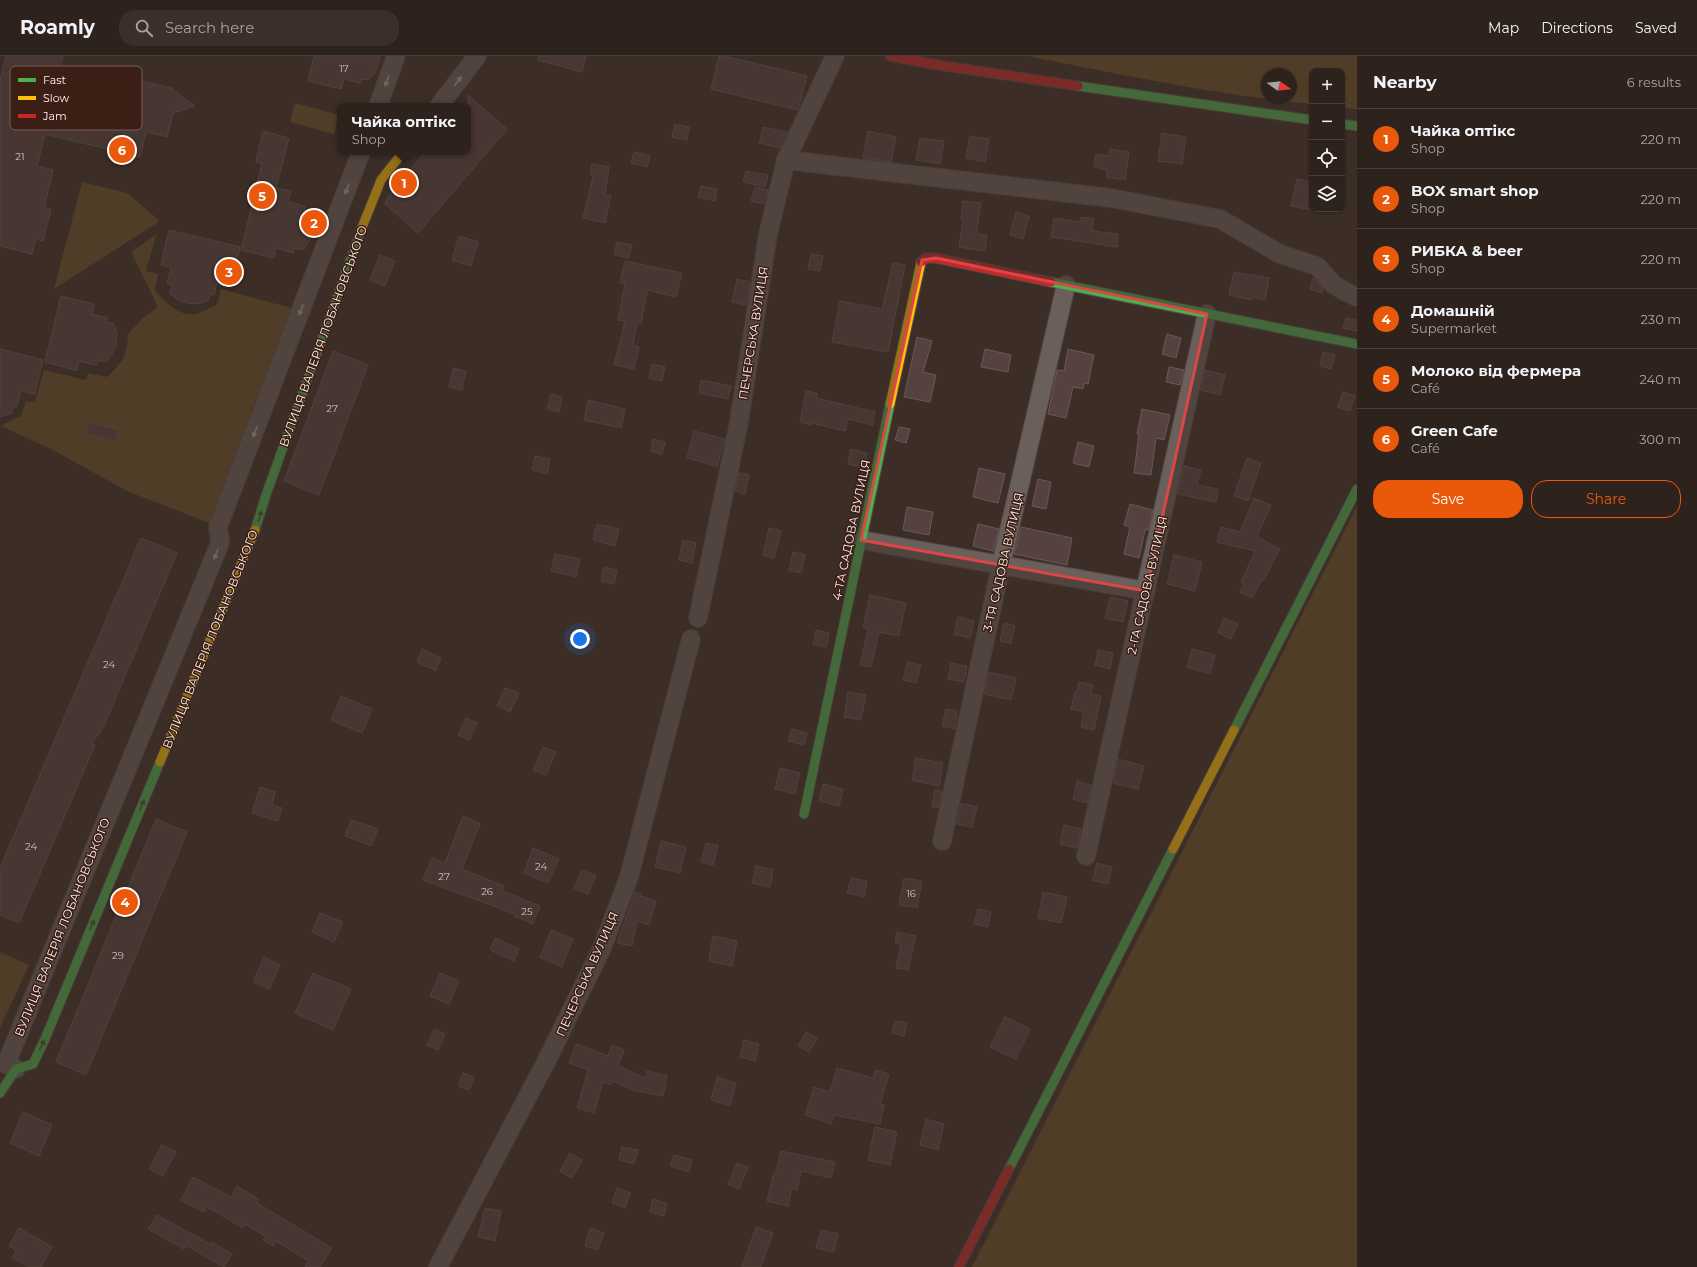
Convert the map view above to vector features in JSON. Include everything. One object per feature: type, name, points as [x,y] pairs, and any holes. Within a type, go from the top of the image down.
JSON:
[{"type":"street","points":[[379,103],[396,56]]},
{"type":"street","points":[[441,103],[477,56]]},
{"type":"street","name":"ПЕЧЕРСЬКА ВУЛИЦЯ","points":[[698,618],[739,422],[768,234],[786,160],[835,56]]},
{"type":"street","points":[[890,56],[946,66],[1309,120]]},
{"type":"street","points":[[1345,124],[1357,126]]},
{"type":"street","name":"ВУЛИЦЯ ВАЛЕРІЯ ЛОБАНОВСЬКОГО","points":[[360,155],[218,527],[220,543],[6,1064],[16,1069],[33,1064],[45,1039],[252,541],[266,495],[365,219],[381,180],[401,155]]},
{"type":"street","points":[[786,160],[1112,198],[1220,219],[1280,254],[1316,266],[1332,284],[1357,297]]},
{"type":"street","name":"4-ТА САДОВА ВУЛИЦЯ","points":[[804,814],[919,264],[922,260],[930,257],[1066,285]]},
{"type":"street","points":[[1066,285],[1357,344]]},
{"type":"street","name":"3-ТЯ САДОВА ВУЛИЦЯ","points":[[942,841],[1002,565],[1066,285]]},
{"type":"street","name":"2-ГА САДОВА ВУЛИЦЯ","points":[[1086,856],[1146,591],[1206,314]]},
{"type":"street","points":[[959,1267],[1357,489]]},
{"type":"street","points":[[861,540],[1146,591]]},
{"type":"street","name":"ПЕЧЕРСЬКА ВУЛИЦЯ","points":[[438,1267],[548,1058],[602,948],[628,877],[691,639]]},
{"type":"street","points":[[0,1092],[16,1069]]},
{"type":"highlighted area","points":[[936,258],[1207,314],[1146,591],[861,540],[922,260]]},
{"type":"shaded area","points":[[1028,56],[1357,56],[1357,109],[1345,108],[1345,68],[1309,68],[1309,104],[1297,102],[1297,68],[1261,68],[1261,98],[1205,90]]},
{"type":"shaded area","points":[[295,103],[337,114],[337,123],[334,134],[290,122]]},
{"type":"shaded area","points":[[82,182],[127,193],[159,220],[157,223],[54,289]]},
{"type":"shaded area","points":[[156,235],[146,271],[158,274],[155,290],[164,300],[180,312],[186,314],[199,313],[217,305],[221,289],[295,309],[212,524],[129,492],[53,450],[1,426],[21,416],[26,401],[35,402],[44,370],[86,380],[88,373],[107,377],[117,367],[127,348],[128,334],[143,318],[158,307],[131,252]]},
{"type":"shaded area","points":[[1357,506],[1357,1267],[972,1267]]},
{"type":"shaded area","points":[[0,952],[29,965],[0,1028]]},
{"type":"building","points":[[6,56],[63,56],[61,66],[10,66],[10,130],[142,130],[142,81],[171,88],[195,106],[173,113],[167,137],[146,132],[140,157],[45,134],[37,166],[53,170],[44,208],[51,209],[43,241],[36,239],[32,254],[0,246],[0,80]]},
{"type":"building","points":[[314,56],[380,56],[375,73],[368,80],[361,79],[360,83],[344,79],[341,89],[308,81]]},
{"type":"building","points":[[538,56],[586,56],[582,72],[538,60]]},
{"type":"building","points":[[719,56],[725,56],[807,76],[798,110],[711,89]]},
{"type":"building","points":[[468,95],[507,129],[418,233],[385,204],[388,197],[423,155],[471,155],[471,103],[468,103]]},
{"type":"building","points":[[675,124],[689,127],[687,140],[672,137]]},
{"type":"building","points":[[763,127],[787,132],[780,148],[759,143]]},
{"type":"building","points":[[263,131],[289,138],[276,188],[291,191],[288,202],[305,206],[304,210],[310,211],[313,222],[313,232],[309,242],[302,250],[294,248],[293,253],[276,248],[274,258],[241,250],[262,164],[256,162]]},
{"type":"building","points":[[868,131],[896,137],[891,162],[863,158]]},
{"type":"building","points":[[1162,133],[1186,137],[1182,164],[1158,161]]},
{"type":"building","points":[[970,136],[989,139],[985,162],[966,158]]},
{"type":"building","points":[[920,138],[944,141],[940,164],[916,160]]},
{"type":"building","points":[[1110,149],[1129,152],[1125,180],[1106,177],[1107,170],[1094,167],[1096,154],[1109,156]]},
{"type":"building","points":[[634,152],[650,156],[647,167],[631,163]]},
{"type":"building","points":[[592,164],[609,167],[605,195],[611,196],[605,223],[583,218],[593,176],[590,175]]},
{"type":"building","points":[[746,171],[768,175],[765,187],[743,182]]},
{"type":"building","points":[[1297,179],[1309,181],[1309,209],[1291,206]]},
{"type":"building","points":[[701,186],[717,189],[715,201],[698,197]]},
{"type":"building","points":[[755,187],[768,190],[764,204],[751,201]]},
{"type":"building","points":[[963,201],[981,203],[976,234],[987,235],[985,251],[959,247],[963,220],[961,219]]},
{"type":"building","points":[[1016,212],[1029,216],[1023,239],[1010,235]]},
{"type":"building","points":[[1081,217],[1094,219],[1092,231],[1118,234],[1117,247],[1051,237],[1054,218],[1081,222]]},
{"type":"building","points":[[169,230],[240,247],[232,282],[218,278],[214,295],[210,294],[208,301],[198,304],[178,300],[170,293],[172,285],[167,284],[171,267],[161,265]]},
{"type":"building","points":[[459,236],[478,242],[471,266],[452,260]]},
{"type":"building","points":[[617,242],[632,245],[629,258],[614,255]]},
{"type":"building","points":[[811,254],[823,256],[820,271],[808,269]]},
{"type":"building","points":[[380,255],[395,261],[385,286],[370,280]]},
{"type":"building","points":[[625,261],[682,273],[676,297],[647,290],[641,324],[637,323],[633,345],[639,347],[634,369],[614,365],[625,321],[618,320],[625,284],[620,283]]},
{"type":"building","points":[[893,263],[905,265],[888,352],[832,342],[840,301],[882,309]]},
{"type":"building","points":[[1234,272],[1269,278],[1265,300],[1252,297],[1252,300],[1229,295]]},
{"type":"building","points":[[1313,278],[1323,288],[1322,293],[1310,289]]},
{"type":"building","points":[[737,279],[750,282],[746,305],[732,302]]},
{"type":"building","points":[[61,296],[94,304],[92,314],[108,318],[107,322],[114,324],[117,334],[116,345],[106,362],[98,360],[96,365],[79,361],[77,371],[45,362]]},
{"type":"building","points":[[1346,318],[1357,320],[1357,331],[1343,328]]},
{"type":"building","points":[[1167,334],[1181,338],[1176,358],[1162,354]]},
{"type":"building","points":[[917,337],[932,341],[923,372],[936,375],[930,402],[904,397]]},
{"type":"building","points":[[0,349],[43,360],[35,394],[21,391],[17,407],[13,406],[12,413],[0,417]]},
{"type":"building","points":[[985,349],[1011,355],[1008,372],[981,367]]},
{"type":"building","points":[[1068,349],[1094,355],[1088,384],[1084,383],[1083,389],[1073,387],[1066,418],[1048,414],[1057,370],[1064,371]]},
{"type":"building","points":[[333,351],[368,365],[319,495],[284,481]]},
{"type":"building","points":[[1323,352],[1335,355],[1331,369],[1320,366]]},
{"type":"building","points":[[652,364],[665,367],[662,381],[649,378]]},
{"type":"building","points":[[1169,367],[1184,370],[1180,385],[1166,382]]},
{"type":"building","points":[[453,368],[466,371],[462,390],[449,387]]},
{"type":"building","points":[[1205,370],[1225,375],[1220,395],[1201,390]]},
{"type":"building","points":[[701,380],[731,386],[728,399],[699,393]]},
{"type":"building","points":[[806,391],[817,393],[816,398],[875,412],[873,425],[848,419],[845,431],[800,422]]},
{"type":"building","points":[[1343,392],[1355,396],[1350,411],[1338,407]]},
{"type":"building","points":[[551,394],[562,397],[559,412],[547,409]]},
{"type":"building","points":[[588,400],[625,409],[621,428],[584,420]]},
{"type":"building","points":[[1142,409],[1170,415],[1164,440],[1156,438],[1151,475],[1134,473],[1139,434],[1137,434]]},
{"type":"building","points":[[88,422],[119,430],[116,442],[85,434]]},
{"type":"building","points":[[899,427],[910,429],[906,443],[895,440]]},
{"type":"building","points":[[694,431],[725,439],[717,466],[687,458]]},
{"type":"building","points":[[653,439],[665,442],[662,454],[651,451]]},
{"type":"building","points":[[1078,442],[1094,446],[1089,467],[1073,463]]},
{"type":"building","points":[[851,449],[867,453],[864,468],[848,464]]},
{"type":"building","points":[[535,456],[550,459],[547,474],[532,470]]},
{"type":"building","points":[[1247,458],[1261,463],[1248,501],[1234,496]]},
{"type":"building","points":[[1184,466],[1201,470],[1197,485],[1218,489],[1216,502],[1177,494]]},
{"type":"building","points":[[979,468],[1005,474],[998,503],[973,497]]},
{"type":"building","points":[[739,473],[749,475],[745,494],[735,491]]},
{"type":"building","points":[[1038,479],[1051,482],[1046,509],[1032,506]]},
{"type":"building","points":[[1254,498],[1271,505],[1257,537],[1280,549],[1252,598],[1240,592],[1244,584],[1241,582],[1255,551],[1217,542],[1221,527],[1240,532]]},
{"type":"building","points":[[1130,504],[1153,510],[1148,530],[1145,530],[1139,558],[1124,554],[1130,527],[1124,525]]},
{"type":"building","points":[[907,507],[933,512],[929,535],[903,530]]},
{"type":"building","points":[[597,524],[619,529],[615,546],[593,540]]},
{"type":"building","points":[[978,524],[999,529],[993,551],[973,546]]},
{"type":"building","points":[[1021,527],[1072,538],[1067,565],[1014,554]]},
{"type":"building","points":[[769,528],[781,531],[774,558],[763,555]]},
{"type":"building","points":[[141,538],[177,553],[103,728],[91,744],[95,745],[19,923],[0,915],[0,868]]},
{"type":"building","points":[[683,540],[696,543],[692,563],[679,560]]},
{"type":"building","points":[[793,552],[805,555],[801,573],[789,570]]},
{"type":"building","points":[[555,554],[580,559],[576,577],[551,571]]},
{"type":"building","points":[[1174,555],[1202,562],[1195,591],[1167,584]]},
{"type":"building","points":[[604,567],[617,570],[614,584],[601,581]]},
{"type":"building","points":[[870,595],[906,603],[899,636],[879,632],[871,667],[860,665],[868,629],[863,628]]},
{"type":"building","points":[[1110,597],[1128,601],[1123,622],[1105,618]]},
{"type":"building","points":[[958,617],[974,621],[970,638],[954,634]]},
{"type":"building","points":[[1224,618],[1238,624],[1231,639],[1218,633]]},
{"type":"building","points":[[1004,623],[1015,626],[1011,643],[1000,641]]},
{"type":"building","points":[[816,630],[829,633],[826,647],[813,644]]},
{"type":"building","points":[[422,649],[441,658],[436,671],[417,662]]},
{"type":"building","points":[[1192,649],[1215,655],[1210,674],[1187,667]]},
{"type":"building","points":[[1098,650],[1113,653],[1110,669],[1095,665]]},
{"type":"building","points":[[907,662],[921,665],[916,683],[903,680]]},
{"type":"building","points":[[951,663],[967,666],[964,682],[948,679]]},
{"type":"building","points":[[989,672],[1016,678],[1011,700],[984,694]]},
{"type":"building","points":[[1079,682],[1093,685],[1091,694],[1101,696],[1094,730],[1081,727],[1084,712],[1071,709],[1075,691],[1077,691]]},
{"type":"building","points":[[505,688],[519,693],[510,712],[497,706]]},
{"type":"building","points":[[848,692],[866,695],[861,720],[844,717]]},
{"type":"building","points":[[341,696],[372,709],[362,733],[331,720]]},
{"type":"building","points":[[946,709],[957,711],[955,729],[942,726]]},
{"type":"building","points":[[466,718],[477,723],[469,740],[458,735]]},
{"type":"building","points":[[792,729],[807,733],[804,745],[788,741]]},
{"type":"building","points":[[543,747],[556,752],[546,775],[533,770]]},
{"type":"building","points":[[916,758],[943,763],[939,786],[912,780]]},
{"type":"building","points":[[1118,759],[1144,766],[1138,789],[1113,783]]},
{"type":"building","points":[[780,768],[800,773],[795,794],[775,789]]},
{"type":"building","points":[[1077,781],[1091,785],[1087,803],[1073,799]]},
{"type":"building","points":[[823,784],[843,789],[839,806],[819,801]]},
{"type":"building","points":[[260,787],[275,792],[272,805],[282,808],[278,821],[252,813]]},
{"type":"building","points":[[935,790],[942,791],[938,808],[932,807]]},
{"type":"building","points":[[961,803],[977,807],[972,827],[957,824]]},
{"type":"building","points":[[463,816],[480,824],[462,869],[504,886],[502,891],[540,906],[533,924],[514,916],[515,914],[423,880],[432,858],[445,863]]},
{"type":"building","points":[[156,819],[187,832],[86,1075],[56,1062]]},
{"type":"building","points":[[351,820],[378,829],[371,846],[345,836]]},
{"type":"building","points":[[1064,825],[1081,829],[1077,848],[1060,844]]},
{"type":"building","points":[[661,841],[686,847],[680,873],[655,867]]},
{"type":"building","points":[[706,843],[718,845],[713,865],[701,862]]},
{"type":"building","points":[[533,848],[559,859],[548,883],[524,873]]},
{"type":"building","points":[[1097,863],[1112,867],[1108,884],[1093,880]]},
{"type":"building","points":[[756,866],[773,870],[770,887],[752,883]]},
{"type":"building","points":[[582,870],[596,876],[588,894],[574,888]]},
{"type":"building","points":[[851,878],[867,881],[864,897],[847,893]]},
{"type":"building","points":[[904,878],[922,881],[917,908],[899,905]]},
{"type":"building","points":[[635,892],[642,894],[641,896],[656,901],[649,925],[637,921],[632,946],[617,943]]},
{"type":"building","points":[[1043,892],[1067,897],[1061,923],[1038,918]]},
{"type":"building","points":[[978,909],[991,912],[988,927],[974,924]]},
{"type":"building","points":[[320,913],[343,922],[334,942],[312,932]]},
{"type":"building","points":[[551,930],[573,939],[562,967],[540,957]]},
{"type":"building","points":[[897,932],[916,936],[908,970],[896,968],[901,944],[895,943]]},
{"type":"building","points":[[713,936],[737,941],[732,966],[709,961]]},
{"type":"building","points":[[495,938],[519,949],[514,961],[490,950]]},
{"type":"building","points":[[264,957],[280,965],[269,989],[253,982]]},
{"type":"building","points":[[313,973],[351,989],[333,1030],[295,1013]]},
{"type":"building","points":[[440,973],[459,981],[449,1004],[430,996]]},
{"type":"building","points":[[1005,1017],[1030,1029],[1016,1059],[990,1047]]},
{"type":"building","points":[[895,1021],[907,1023],[904,1036],[892,1033]]},
{"type":"building","points":[[434,1029],[445,1034],[438,1050],[427,1045]]},
{"type":"building","points":[[806,1032],[817,1038],[809,1052],[798,1046]]},
{"type":"building","points":[[744,1040],[759,1044],[755,1061],[740,1057]]},
{"type":"building","points":[[576,1044],[608,1056],[612,1045],[624,1050],[618,1066],[645,1078],[647,1071],[667,1076],[663,1096],[632,1090],[613,1081],[611,1085],[603,1082],[594,1113],[577,1108],[588,1070],[569,1063]]},
{"type":"building","points":[[837,1068],[873,1078],[875,1070],[889,1074],[880,1104],[884,1105],[880,1124],[834,1115],[831,1124],[805,1115],[814,1087],[830,1092]]},
{"type":"building","points":[[463,1073],[474,1077],[469,1090],[458,1086]]},
{"type":"building","points":[[717,1077],[736,1083],[730,1106],[711,1100]]},
{"type":"building","points":[[23,1112],[52,1125],[39,1156],[10,1143]]},
{"type":"building","points":[[926,1119],[944,1124],[938,1150],[920,1145]]},
{"type":"building","points":[[875,1127],[897,1132],[890,1165],[868,1160]]},
{"type":"building","points":[[162,1145],[176,1152],[163,1176],[149,1169]]},
{"type":"building","points":[[622,1147],[638,1150],[634,1164],[619,1160]]},
{"type":"building","points":[[781,1151],[835,1162],[831,1178],[801,1171],[797,1190],[792,1188],[788,1206],[767,1201]]},
{"type":"building","points":[[570,1153],[582,1160],[572,1178],[560,1171]]},
{"type":"building","points":[[674,1155],[692,1160],[689,1172],[670,1166]]},
{"type":"building","points":[[737,1163],[748,1167],[739,1189],[728,1184]]},
{"type":"building","points":[[193,1177],[231,1197],[237,1186],[259,1199],[257,1203],[332,1248],[320,1267],[305,1267],[309,1261],[276,1241],[273,1246],[263,1240],[265,1236],[245,1224],[243,1228],[207,1207],[204,1212],[181,1200]]},
{"type":"building","points":[[617,1188],[630,1193],[625,1208],[612,1203]]},
{"type":"building","points":[[653,1199],[667,1204],[664,1216],[650,1212]]},
{"type":"building","points":[[485,1208],[501,1211],[495,1241],[478,1237]]},
{"type":"building","points":[[157,1215],[210,1244],[211,1242],[232,1254],[224,1267],[186,1245],[184,1249],[148,1229]]},
{"type":"building","points":[[756,1227],[773,1233],[761,1267],[742,1267]]},
{"type":"building","points":[[19,1228],[52,1247],[41,1267],[29,1267],[12,1258],[16,1250],[9,1246]]},
{"type":"building","points":[[590,1228],[604,1233],[598,1250],[585,1246]]},
{"type":"building","points":[[821,1230],[838,1234],[834,1252],[816,1248]]},
{"type":"traffic: fast","points":[[1078,86],[1309,120]]},
{"type":"traffic: fast","points":[[1345,124],[1357,126]]},
{"type":"traffic: fast","points":[[255,530],[266,495],[361,230]]},
{"type":"traffic: fast","points":[[1051,282],[1357,344]]},
{"type":"traffic: fast","points":[[804,814],[890,404]]},
{"type":"traffic: fast","points":[[1234,730],[1357,489]]},
{"type":"traffic: fast","points":[[0,1093],[16,1069],[33,1064],[45,1039],[160,762]]},
{"type":"traffic: fast","points":[[1009,1169],[1173,849]]},
{"type":"traffic: slow","points":[[361,230],[381,180],[401,155]]},
{"type":"traffic: slow","points":[[890,404],[921,262]]},
{"type":"traffic: slow","points":[[160,762],[255,530]]},
{"type":"traffic: slow","points":[[1173,849],[1234,730]]},
{"type":"traffic: jam","points":[[890,56],[938,65],[1078,86]]},
{"type":"traffic: jam","points":[[921,262],[926,258],[936,258],[1051,282]]},
{"type":"traffic: jam","points":[[959,1267],[1009,1169]]},
{"type":"place","name":"Green Cafe","points":[[122,150]]},
{"type":"place","name":"Чайка оптікс","points":[[404,183]]},
{"type":"place","name":"Молоко від фермера","points":[[262,196]]},
{"type":"place","name":"BOX smart shop","points":[[314,223]]},
{"type":"place","name":"РИБКА & beer","points":[[229,272]]},
{"type":"place","name":"Домашній","points":[[125,902]]}]
